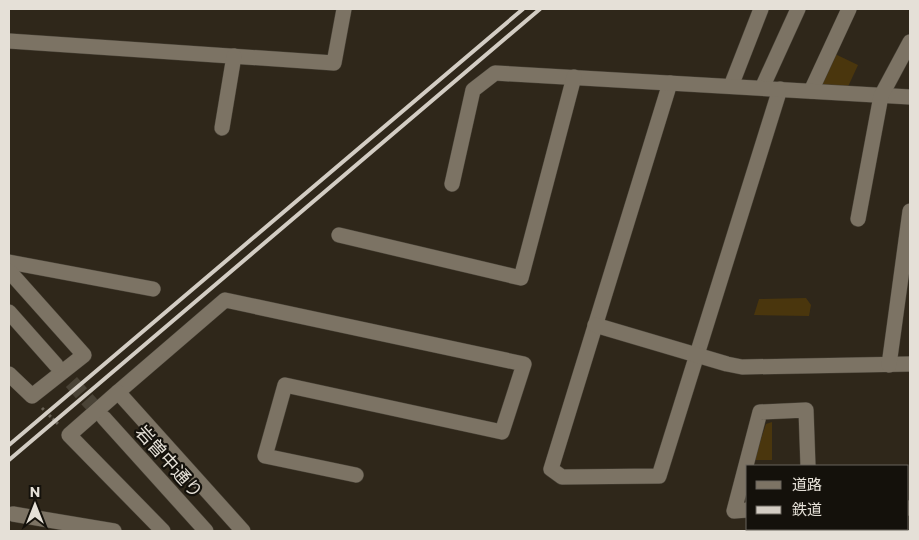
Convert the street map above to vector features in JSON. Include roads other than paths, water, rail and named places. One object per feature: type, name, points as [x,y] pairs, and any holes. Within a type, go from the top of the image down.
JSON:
[{"type":"street","points":[[9,41],[334,63],[344,9]]},
{"type":"street","points":[[731,86],[761,9]]},
{"type":"street","points":[[762,88],[798,9]]},
{"type":"street","points":[[812,91],[849,9]]},
{"type":"street","points":[[858,219],[881,96],[910,42]]},
{"type":"street","points":[[222,128],[234,56]]},
{"type":"street","points":[[452,184],[473,90],[494,73],[910,97]]},
{"type":"street","points":[[339,235],[520,278],[574,77]]},
{"type":"street","points":[[670,83],[551,469],[562,477],[659,476],[780,89]]},
{"type":"street","points":[[888,365],[910,211]]},
{"type":"street","points":[[9,262],[153,289]]},
{"type":"street","points":[[9,270],[84,355],[32,396],[9,374]]},
{"type":"street","points":[[163,531],[69,435],[225,300],[524,364],[502,432],[284,385],[265,456],[356,475]]},
{"type":"street","points":[[9,312],[56,365]]},
{"type":"street","points":[[595,326],[742,367],[910,364]]},
{"type":"street","points":[[118,392],[243,531]]},
{"type":"street","points":[[746,465],[760,412],[806,410],[808,465]]},
{"type":"street","name":"岩曽中通り","points":[[104,418],[206,531]]},
{"type":"street","points":[[746,465],[734,511],[746,510]]},
{"type":"street","points":[[13,514],[114,531]]},
{"type":"tunnel","points":[[56,365],[104,418]]},
{"type":"railway","points":[[9,445],[523,9]]},
{"type":"railway","points":[[9,460],[540,9]]}]
